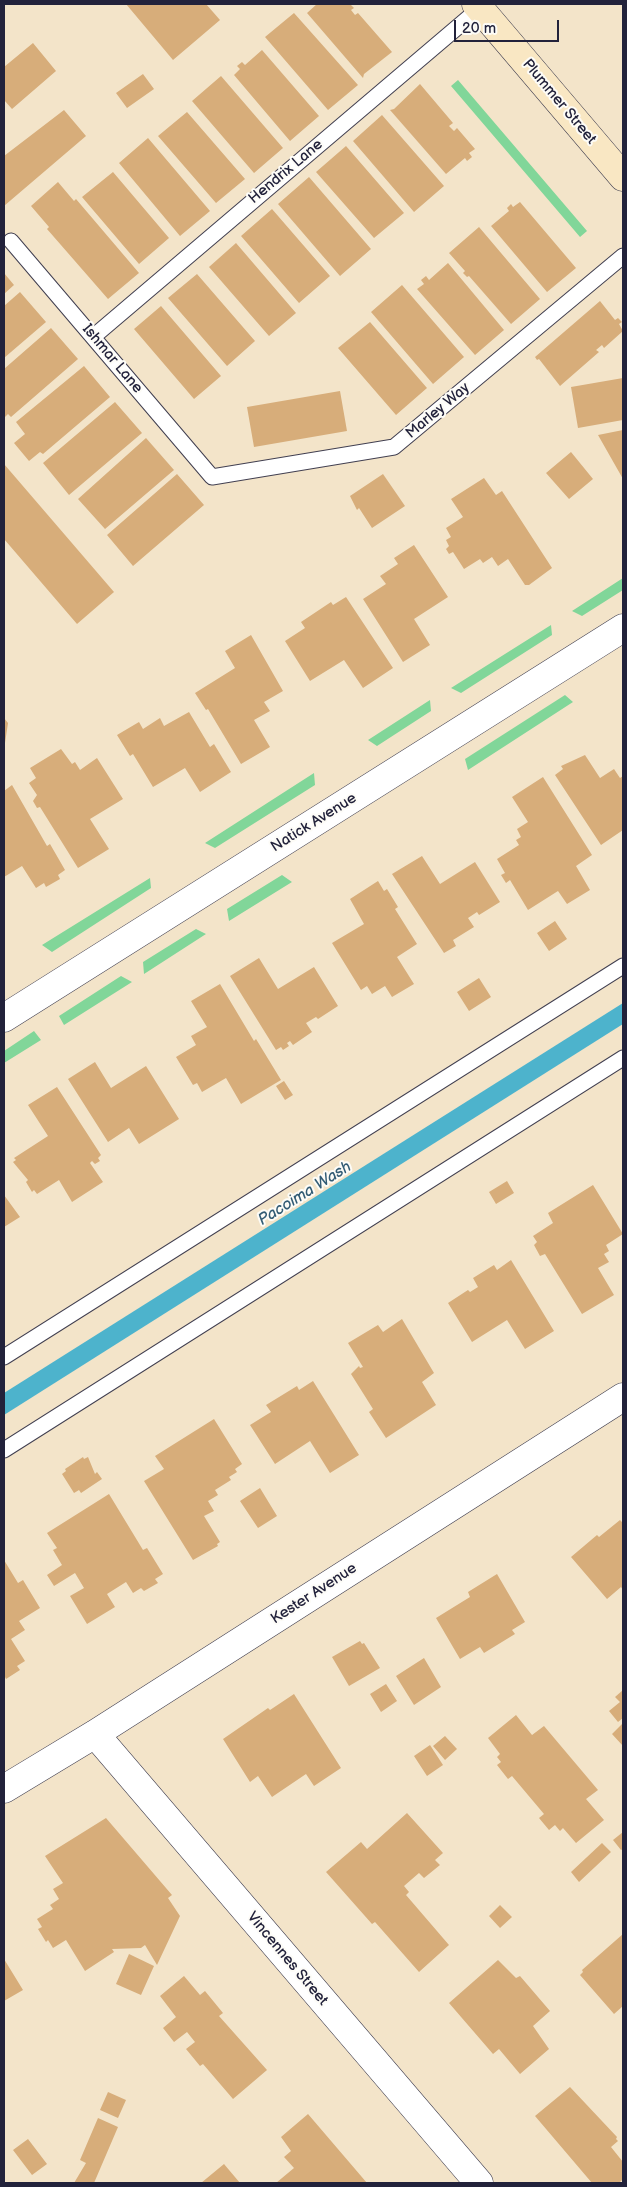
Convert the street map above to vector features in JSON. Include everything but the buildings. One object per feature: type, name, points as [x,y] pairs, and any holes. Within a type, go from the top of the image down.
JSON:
[{"type":"main road","name":"Plummer Street","points":[[478,6],[623,177]]},
{"type":"street","name":"Natick Avenue","points":[[4,1018],[623,628]]},
{"type":"street","name":"Kester Avenue","points":[[4,1789],[95,1734],[623,1397]]},
{"type":"street","name":"Vincennes Street","points":[[95,1734],[479,2183]]},
{"type":"lane","name":"Hendrix Lane","points":[[94,337],[478,6]]},
{"type":"lane","name":"Ishmar Lane","points":[[11,241],[212,477]]},
{"type":"lane","name":"Marley Way","points":[[212,477],[394,447],[623,256]]},
{"type":"lane","points":[[4,1357],[623,966]]},
{"type":"lane","points":[[4,1450],[623,1058]]},
{"type":"green space","points":[[458,80],[587,231],[580,237],[451,86]]},
{"type":"green space","points":[[623,578],[623,590],[582,616],[572,611]]},
{"type":"green space","points":[[551,625],[552,635],[461,693],[451,688]]},
{"type":"green space","points":[[565,695],[573,702],[468,770],[465,759]]},
{"type":"green space","points":[[430,700],[431,711],[377,746],[368,740]]},
{"type":"green space","points":[[314,773],[315,785],[215,848],[205,843]]},
{"type":"green space","points":[[282,875],[292,882],[229,921],[227,909]]},
{"type":"green space","points":[[150,878],[151,888],[52,952],[42,945]]},
{"type":"green space","points":[[196,929],[206,934],[144,974],[143,962]]},
{"type":"green space","points":[[121,976],[132,982],[64,1025],[59,1016]]},
{"type":"green space","points":[[34,1031],[41,1040],[4,1063],[4,1051]]},
{"type":"water","points":[[623,1003],[623,1024],[4,1415],[4,1393]]},
{"type":"water label","name":"Pacoima Wash","points":[[305,1194]]}]
